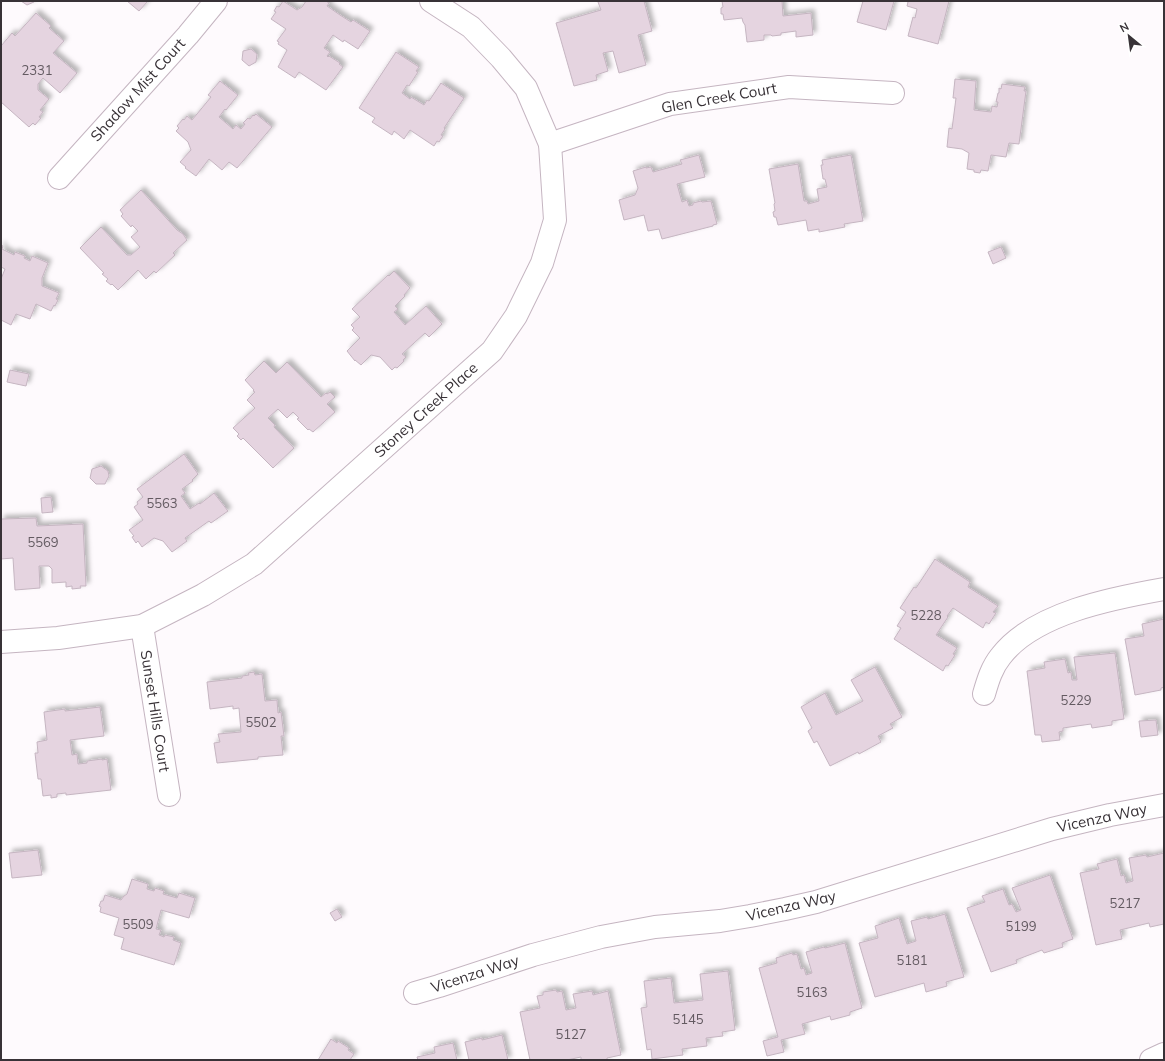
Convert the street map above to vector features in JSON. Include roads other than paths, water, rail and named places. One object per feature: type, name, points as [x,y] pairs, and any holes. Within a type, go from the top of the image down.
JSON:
[{"type":"street","name":"Shadow Mist Court","points":[[59,178],[188,35],[216,1]]},
{"type":"street","name":"Stoney Creek Place","points":[[1,642],[58,638],[142,626],[203,595],[254,564],[492,350],[516,316],[542,263],[555,220],[550,144],[526,88],[501,58],[471,26],[432,1]]},
{"type":"street","name":"Glen Creek Court","points":[[550,144],[663,106],[678,103],[789,87],[893,93]]},
{"type":"street","points":[[984,694],[990,674],[1001,655],[1015,641],[1031,630],[1061,615],[1091,605],[1164,589]]},
{"type":"street","name":"Sunset Hills Court","points":[[142,626],[169,795]]},
{"type":"street","name":"Vicenza Way","points":[[415,993],[555,948],[601,937],[655,927],[695,924],[735,918],[816,902],[1040,832],[1110,815],[1164,805]]},
{"type":"street","points":[[1151,1060],[1164,1054]]}]
